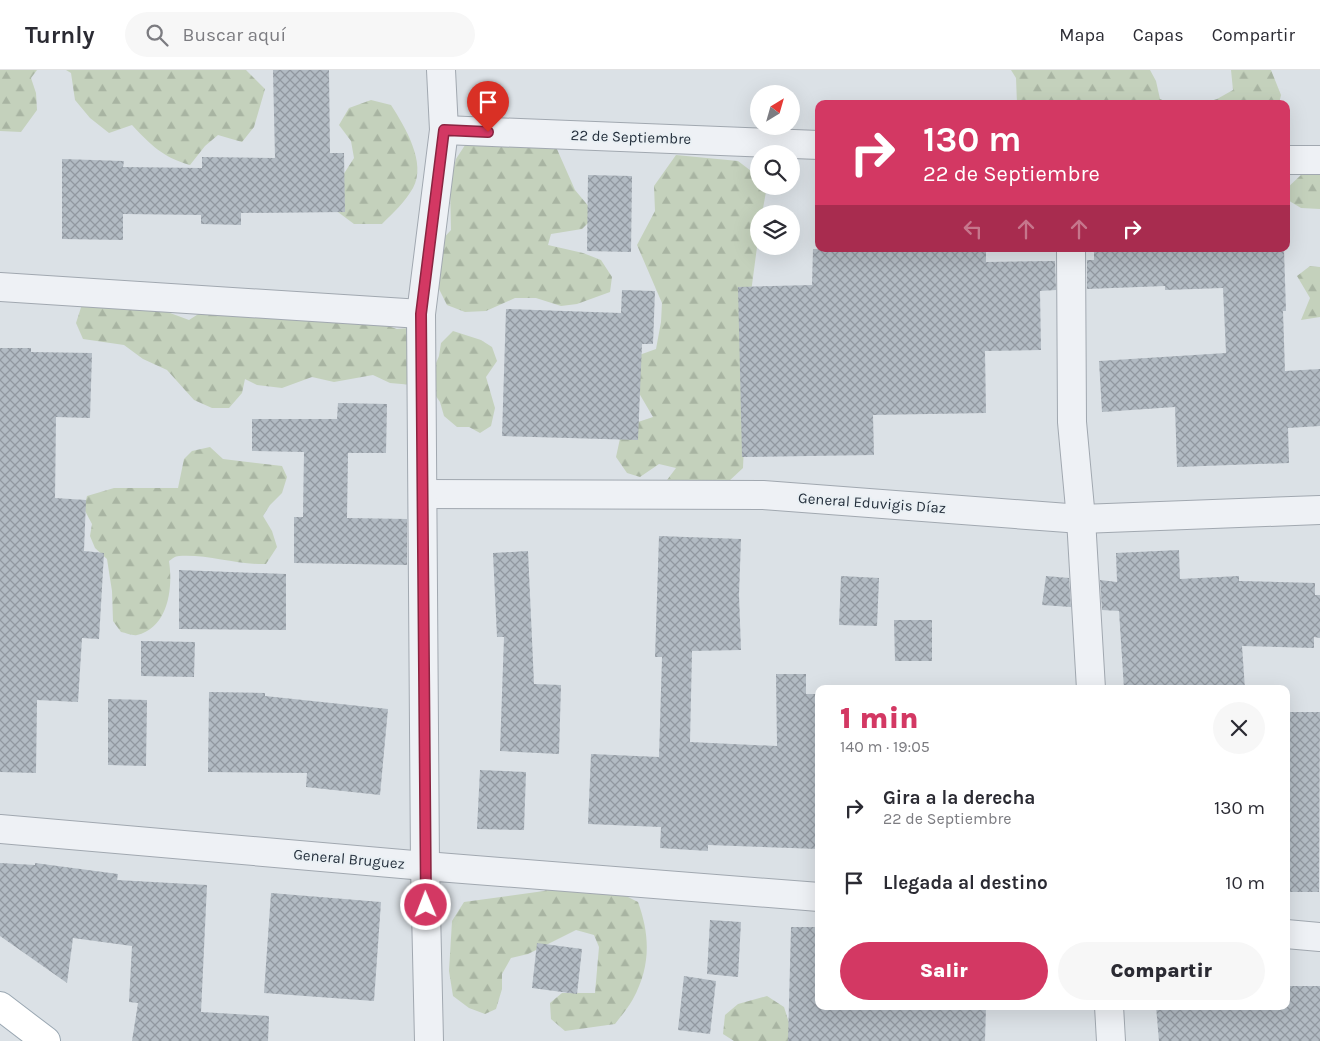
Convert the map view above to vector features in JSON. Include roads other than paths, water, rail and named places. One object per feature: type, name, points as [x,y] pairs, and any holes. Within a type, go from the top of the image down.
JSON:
[{"type":"main road","points":[[0,1006],[46,1041]]},
{"type":"street","points":[[429,1041],[425,866],[421,314],[444,130],[441,70]]},
{"type":"street","name":"22 de Septiembre","points":[[444,130],[815,144]]},
{"type":"street","points":[[1290,160],[1320,160]]},
{"type":"street","points":[[1070,252],[1072,422],[1081,519],[1092,685]]},
{"type":"street","points":[[0,287],[421,314]]},
{"type":"street","name":"General Eduvigis Díaz","points":[[423,494],[764,495],[1081,519],[1320,510]]},
{"type":"street","name":"General Bruguez","points":[[0,829],[815,898]]},
{"type":"street","points":[[1290,934],[1320,937]]},
{"type":"street","points":[[1109,1010],[1111,1041]]}]
